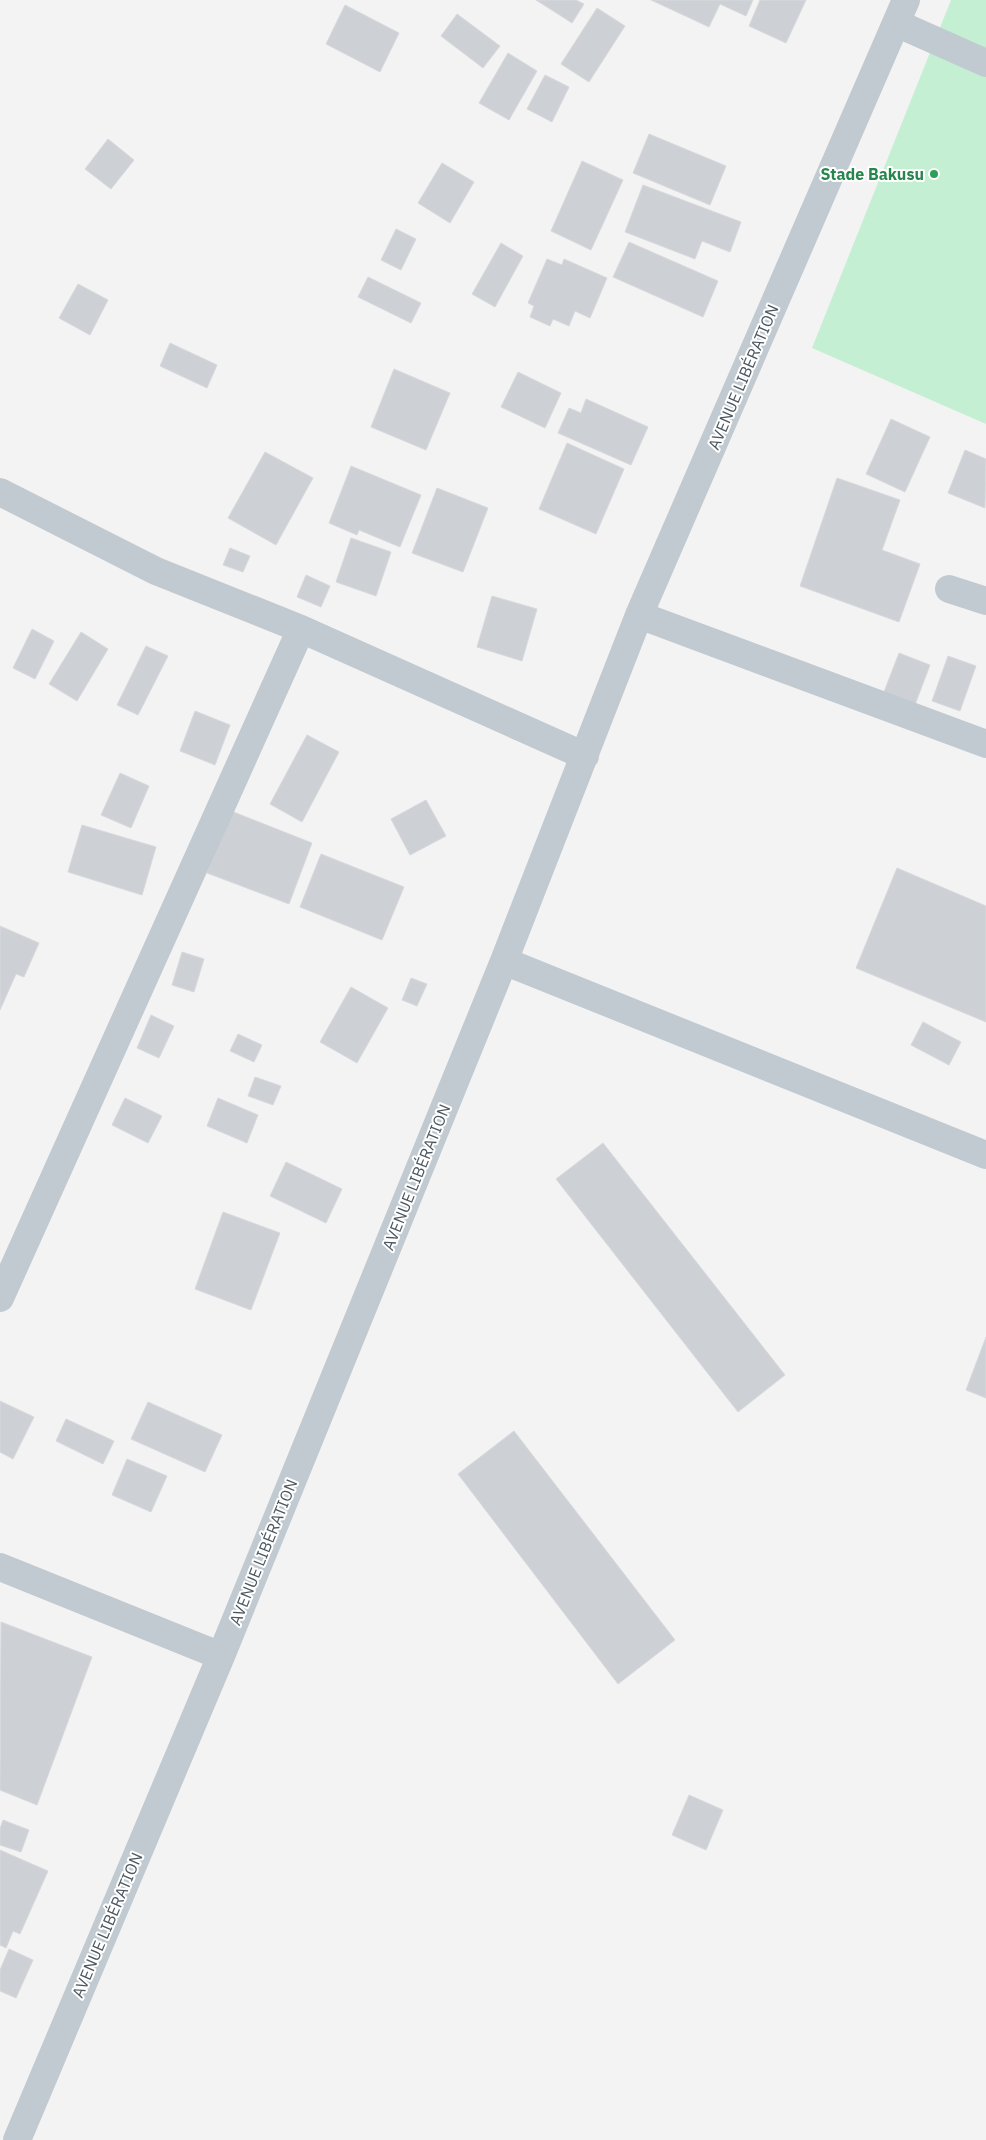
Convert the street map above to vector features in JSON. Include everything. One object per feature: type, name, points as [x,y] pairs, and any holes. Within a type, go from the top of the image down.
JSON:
[{"type":"street","points":[[901,11],[986,63]]},
{"type":"street","name":"AVENUE LIBÉRATION","points":[[17,2140],[221,1656],[504,961],[639,615],[901,11]]},
{"type":"street","points":[[0,492],[156,571],[301,629],[585,756]]},
{"type":"street","points":[[949,589],[986,602]]},
{"type":"street","points":[[639,615],[986,744]]},
{"type":"street","points":[[0,1298],[301,629]]},
{"type":"street","points":[[504,961],[986,1155]]},
{"type":"street","points":[[0,1567],[221,1656]]},
{"type":"green space","name":"Stade Bakusu","points":[[951,0],[986,0],[986,424],[812,348]]},
{"type":"building","points":[[536,0],[576,0],[584,4],[572,23]]},
{"type":"building","points":[[651,0],[753,0],[746,16],[720,4],[709,27]]},
{"type":"building","points":[[760,0],[806,0],[786,43],[749,26]]},
{"type":"building","points":[[345,5],[399,33],[380,72],[326,44]]},
{"type":"building","points":[[597,8],[625,26],[589,82],[561,64]]},
{"type":"building","points":[[457,14],[500,46],[483,68],[441,36]]},
{"type":"building","points":[[508,53],[537,71],[509,120],[479,103]]},
{"type":"building","points":[[545,75],[569,87],[552,122],[527,109]]},
{"type":"building","points":[[649,134],[726,166],[710,205],[633,173]]},
{"type":"building","points":[[108,139],[134,160],[111,189],[85,169]]},
{"type":"building","points":[[582,161],[623,180],[591,250],[551,231]]},
{"type":"building","points":[[442,163],[474,182],[450,223],[418,203]]},
{"type":"building","points":[[643,185],[741,222],[730,252],[702,241],[695,259],[625,232]]},
{"type":"building","points":[[396,229],[416,239],[401,270],[381,260]]},
{"type":"building","points":[[629,242],[718,281],[703,317],[613,277]]},
{"type":"building","points":[[501,243],[523,256],[495,307],[472,294]]},
{"type":"building","points":[[547,259],[562,265],[564,259],[607,278],[590,318],[575,311],[569,326],[553,319],[550,326],[530,317],[534,306],[528,303]]},
{"type":"building","points":[[368,277],[421,303],[411,323],[358,297]]},
{"type":"building","points":[[78,284],[108,300],[90,335],[59,318]]},
{"type":"building","points":[[170,343],[217,365],[207,388],[160,366]]},
{"type":"building","points":[[394,369],[450,393],[426,450],[371,427]]},
{"type":"building","points":[[518,372],[561,393],[545,428],[501,407]]},
{"type":"building","points":[[586,399],[648,427],[631,465],[558,433],[569,408],[581,413]]},
{"type":"building","points":[[891,419],[930,437],[905,492],[866,474]]},
{"type":"building","points":[[567,443],[624,469],[596,534],[539,509]]},
{"type":"building","points":[[965,450],[986,459],[985,508],[948,493]]},
{"type":"building","points":[[265,452],[313,478],[276,545],[228,518]]},
{"type":"building","points":[[351,466],[421,495],[400,547],[359,530],[357,535],[329,523]]},
{"type":"building","points":[[837,478],[900,500],[882,550],[920,564],[899,622],[800,586]]},
{"type":"building","points":[[437,488],[488,508],[463,572],[412,553]]},
{"type":"building","points":[[351,538],[391,552],[376,596],[336,582]]},
{"type":"building","points":[[230,548],[250,556],[243,572],[223,565]]},
{"type":"building","points":[[306,575],[330,586],[321,607],[297,597]]},
{"type":"building","points":[[492,596],[537,609],[522,661],[477,647]]},
{"type":"building","points":[[32,629],[54,641],[35,679],[13,668]]},
{"type":"building","points":[[81,632],[108,649],[77,701],[49,684]]},
{"type":"building","points":[[146,646],[168,656],[138,715],[117,705]]},
{"type":"building","points":[[899,653],[930,665],[913,710],[882,697]]},
{"type":"building","points":[[948,656],[976,666],[960,711],[932,701]]},
{"type":"building","points":[[195,711],[230,725],[215,765],[180,751]]},
{"type":"building","points":[[307,735],[339,752],[302,822],[270,804]]},
{"type":"building","points":[[120,773],[149,786],[131,828],[101,815]]},
{"type":"building","points":[[426,800],[446,836],[410,855],[391,819]]},
{"type":"building","points":[[231,811],[312,843],[289,904],[207,873]]},
{"type":"building","points":[[82,825],[156,847],[142,895],[68,872]]},
{"type":"building","points":[[321,854],[404,887],[382,940],[300,907]]},
{"type":"building","points":[[897,868],[986,906],[986,1022],[856,968]]},
{"type":"building","points":[[0,926],[39,943],[24,977],[16,974],[0,1010]]},
{"type":"building","points":[[182,952],[204,959],[194,992],[172,985]]},
{"type":"building","points":[[411,978],[427,984],[417,1006],[402,1000]]},
{"type":"building","points":[[351,987],[388,1008],[357,1063],[320,1042]]},
{"type":"building","points":[[151,1015],[174,1026],[159,1058],[137,1048]]},
{"type":"building","points":[[923,1022],[961,1042],[949,1065],[911,1045]]},
{"type":"building","points":[[238,1034],[262,1045],[254,1062],[230,1051]]},
{"type":"building","points":[[255,1077],[281,1086],[273,1105],[248,1096]]},
{"type":"building","points":[[125,1098],[162,1116],[148,1143],[112,1125]]},
{"type":"building","points":[[218,1098],[258,1115],[247,1143],[207,1126]]},
{"type":"building","points":[[603,1143],[785,1375],[738,1412],[556,1179]]},
{"type":"building","points":[[286,1162],[342,1189],[326,1223],[270,1196]]},
{"type":"building","points":[[223,1212],[280,1233],[251,1310],[195,1289]]},
{"type":"building","points":[[986,1337],[986,1398],[966,1390]]},
{"type":"building","points":[[0,1401],[34,1417],[13,1459],[0,1452]]},
{"type":"building","points":[[148,1402],[222,1435],[205,1472],[131,1439]]},
{"type":"building","points":[[66,1419],[114,1441],[103,1464],[56,1441]]},
{"type":"building","points":[[514,1431],[675,1640],[618,1684],[458,1474]]},
{"type":"building","points":[[127,1459],[167,1476],[151,1512],[112,1495]]},
{"type":"building","points":[[1,1622],[92,1657],[37,1805],[0,1790]]},
{"type":"building","points":[[689,1795],[723,1810],[706,1850],[672,1835]]},
{"type":"building","points":[[3,1820],[29,1830],[21,1852],[0,1845],[0,1829]]},
{"type":"building","points":[[0,1850],[48,1871],[20,1934],[13,1931],[6,1948],[0,1945]]},
{"type":"building","points":[[9,1949],[33,1960],[16,1998],[0,1991],[0,1970]]},
{"type":"place","name":"Stade Bakusu","points":[[934,174]]}]
